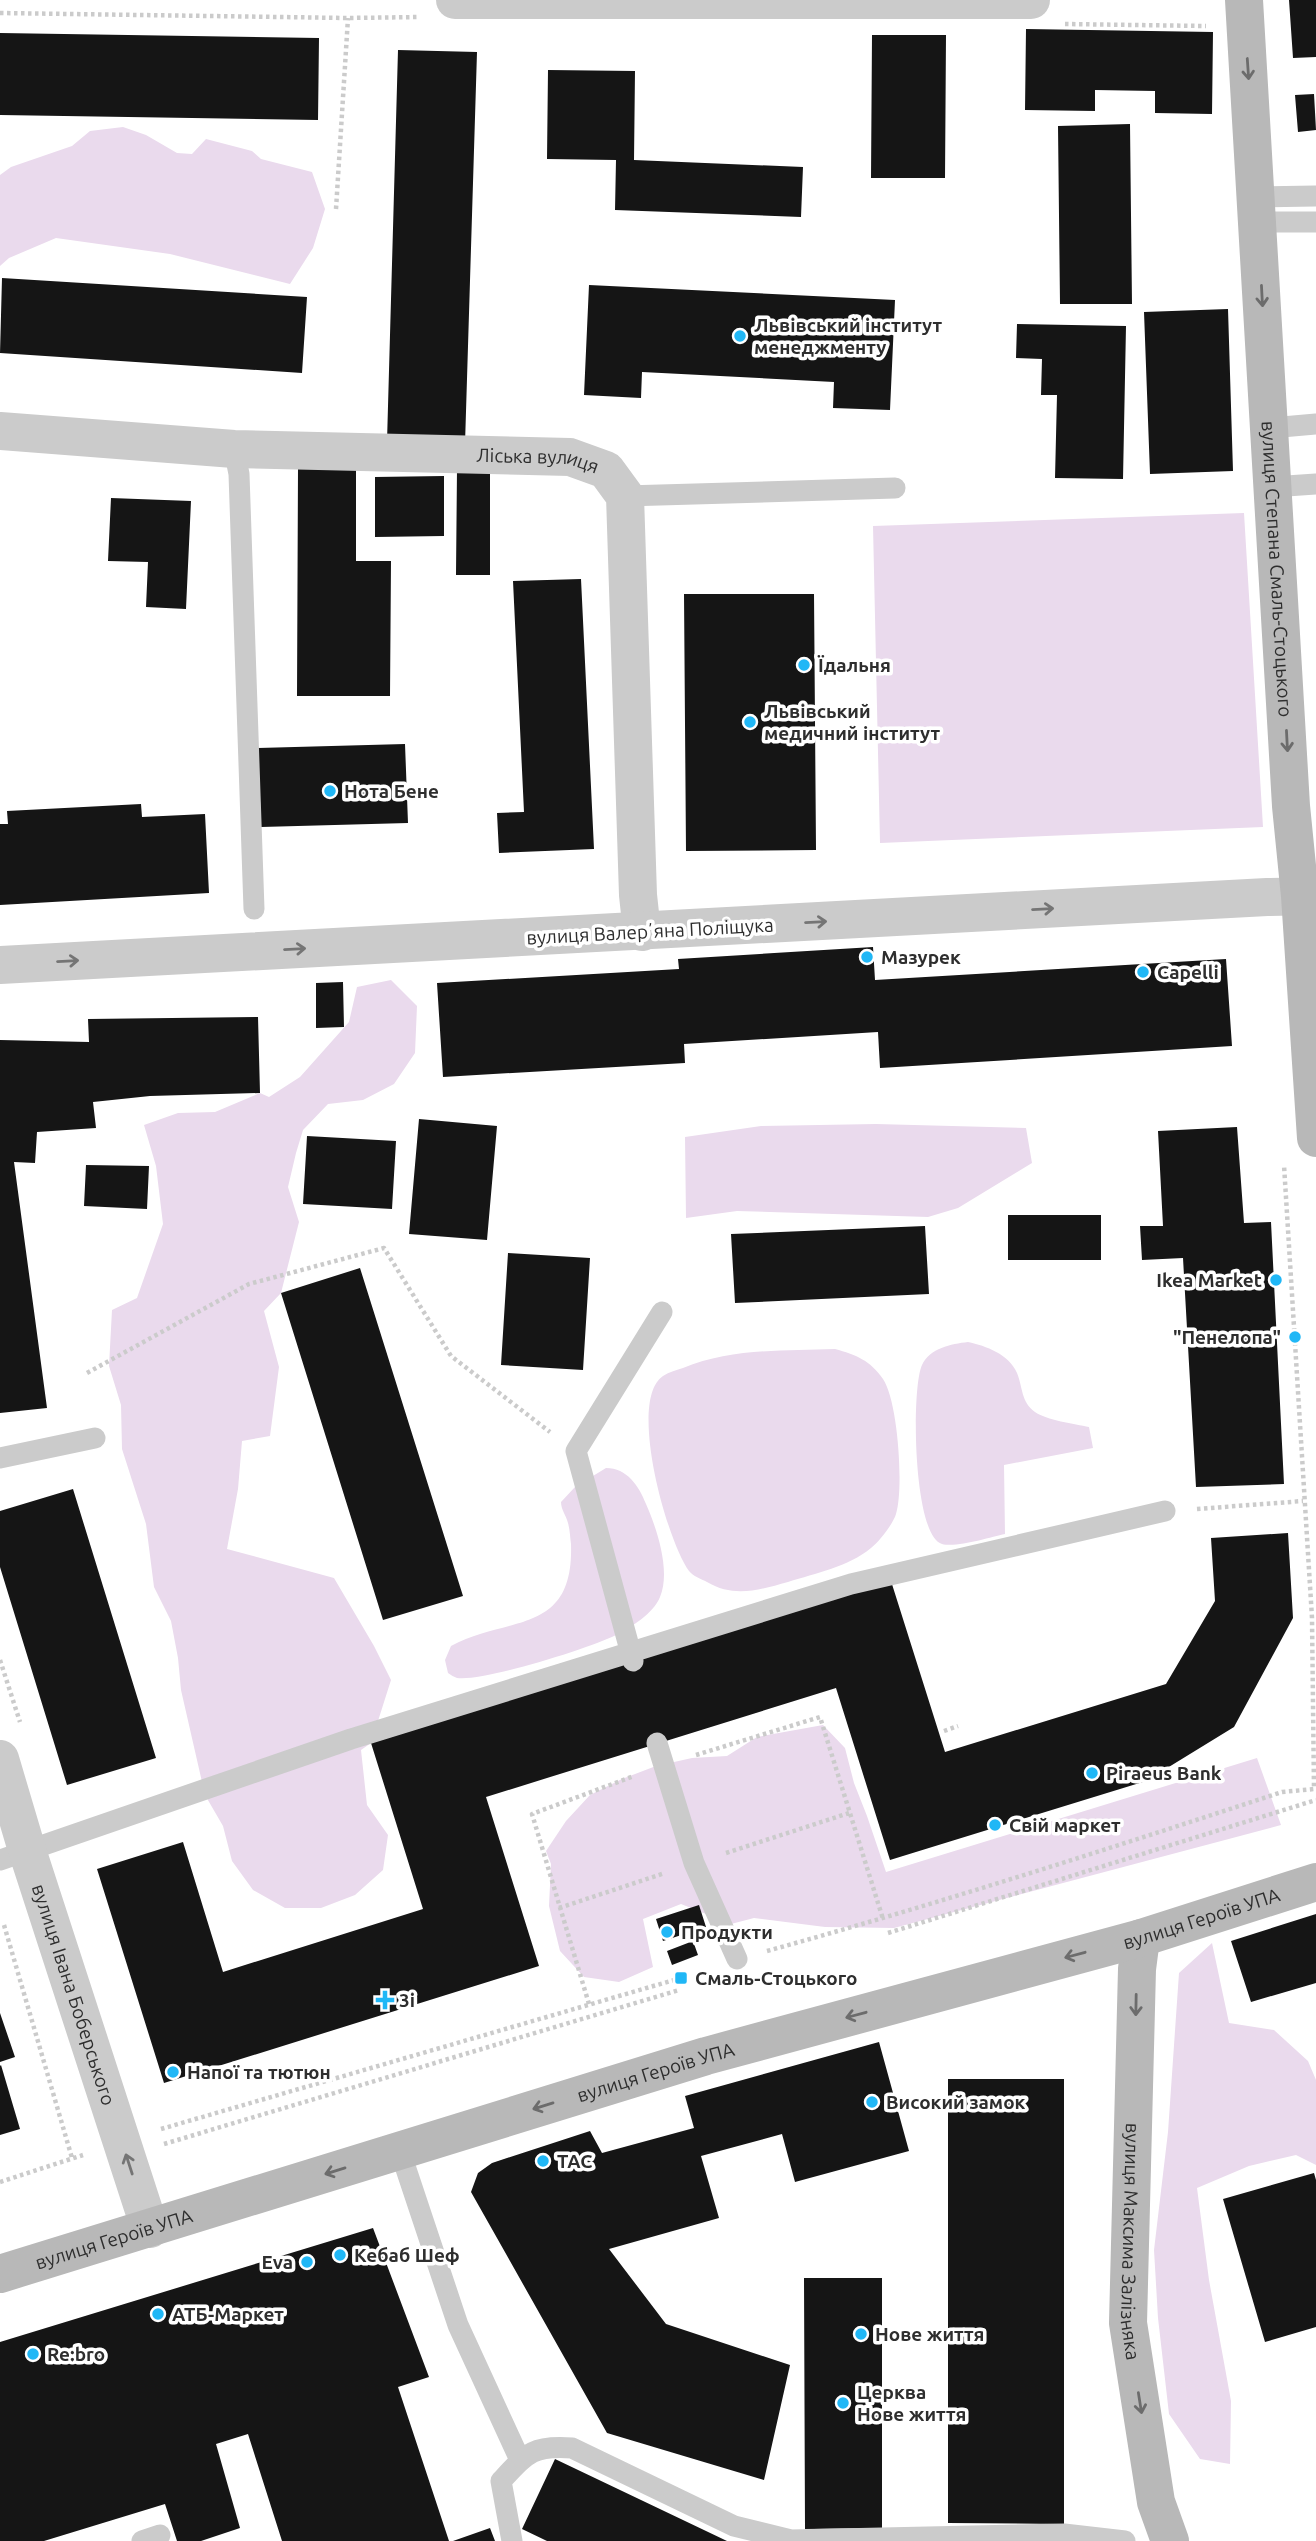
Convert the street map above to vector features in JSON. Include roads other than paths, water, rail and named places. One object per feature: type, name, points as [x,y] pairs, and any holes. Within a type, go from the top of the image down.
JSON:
[{"type":"street","points":[[455,0],[842,0],[1042,12]]},
{"type":"street","name":"вулиця Степана Смаль-Стоцького","points":[[1242,0],[1257,209],[1291,806],[1308,896],[1316,1139]]},
{"type":"street","name":"Ліська вулиця","points":[[0,431],[234,449],[570,457],[606,470],[625,496]]},
{"type":"street","points":[[625,496],[637,881],[642,932]]},
{"type":"street","name":"вулиця Валерʼяна Поліщука","points":[[0,965],[1308,896]]},
{"type":"street","name":"вулиця Івана Боберського","points":[[0,1759],[13,1855],[123,2148],[150,2229]]},
{"type":"street","name":"вулиця Героїв УПА","points":[[0,2274],[706,2056],[1141,1938],[1316,1882]]},
{"type":"street","name":"вулиця Максима Залізняка","points":[[1141,1938],[1137,1969],[1128,2323],[1156,2502],[1170,2541]]},
{"type":"lane","points":[[1257,209],[1315,196]]},
{"type":"lane","points":[[1257,209],[1316,222]]},
{"type":"lane","points":[[1270,428],[1316,424]]},
{"type":"lane","points":[[234,449],[239,474],[254,909]]},
{"type":"lane","points":[[1272,487],[1316,484]]},
{"type":"lane","points":[[625,496],[895,488]]},
{"type":"lane","points":[[631,1657],[576,1451],[662,1312]]},
{"type":"lane","points":[[0,1458],[95,1438]]},
{"type":"lane","points":[[13,1855],[351,1740],[631,1657],[851,1584],[1165,1511]]},
{"type":"lane","points":[[657,1744],[694,1863],[737,1959]]},
{"type":"lane","points":[[400,2151],[458,2325],[520,2460]]},
{"type":"lane","points":[[512,2541],[501,2481],[520,2460],[544,2446],[572,2448],[734,2526],[791,2540],[1064,2534],[1125,2541]]},
{"type":"place","name":"Львівський інститут менеджменту","points":[[740,336]]},
{"type":"place","name":"Їдальня","points":[[804,665]]},
{"type":"place","name":"Львівський медичний інститут","points":[[750,722]]},
{"type":"place","name":"Нота Бене","points":[[330,791]]},
{"type":"place","name":"Мазурек","points":[[867,957]]},
{"type":"place","name":"Capelli","points":[[1143,972]]},
{"type":"place","name":"Ikea Market","points":[[1276,1280]]},
{"type":"place","name":"\"Пенелопа\"","points":[[1295,1337]]},
{"type":"place","name":"Piraeus Bank","points":[[1092,1773]]},
{"type":"place","name":"Свій маркет","points":[[995,1825]]},
{"type":"place","name":"Продукти","points":[[667,1932]]},
{"type":"place","name":"Смаль-Стоцького","points":[[681,1978]]},
{"type":"place","name":"3і","points":[[385,2000]]},
{"type":"place","name":"Напої та тютюн","points":[[173,2072]]},
{"type":"place","name":"Високий замок","points":[[872,2102]]},
{"type":"place","name":"ТАС","points":[[543,2161]]},
{"type":"place","name":"Кебаб Шеф","points":[[340,2255]]},
{"type":"place","name":"Eva","points":[[307,2262]]},
{"type":"place","name":"АТБ-Маркет","points":[[158,2314]]},
{"type":"place","name":"Нове життя","points":[[861,2334]]},
{"type":"place","name":"Re:bro","points":[[33,2354]]},
{"type":"place","name":"Церква Нове життя","points":[[843,2403]]}]
